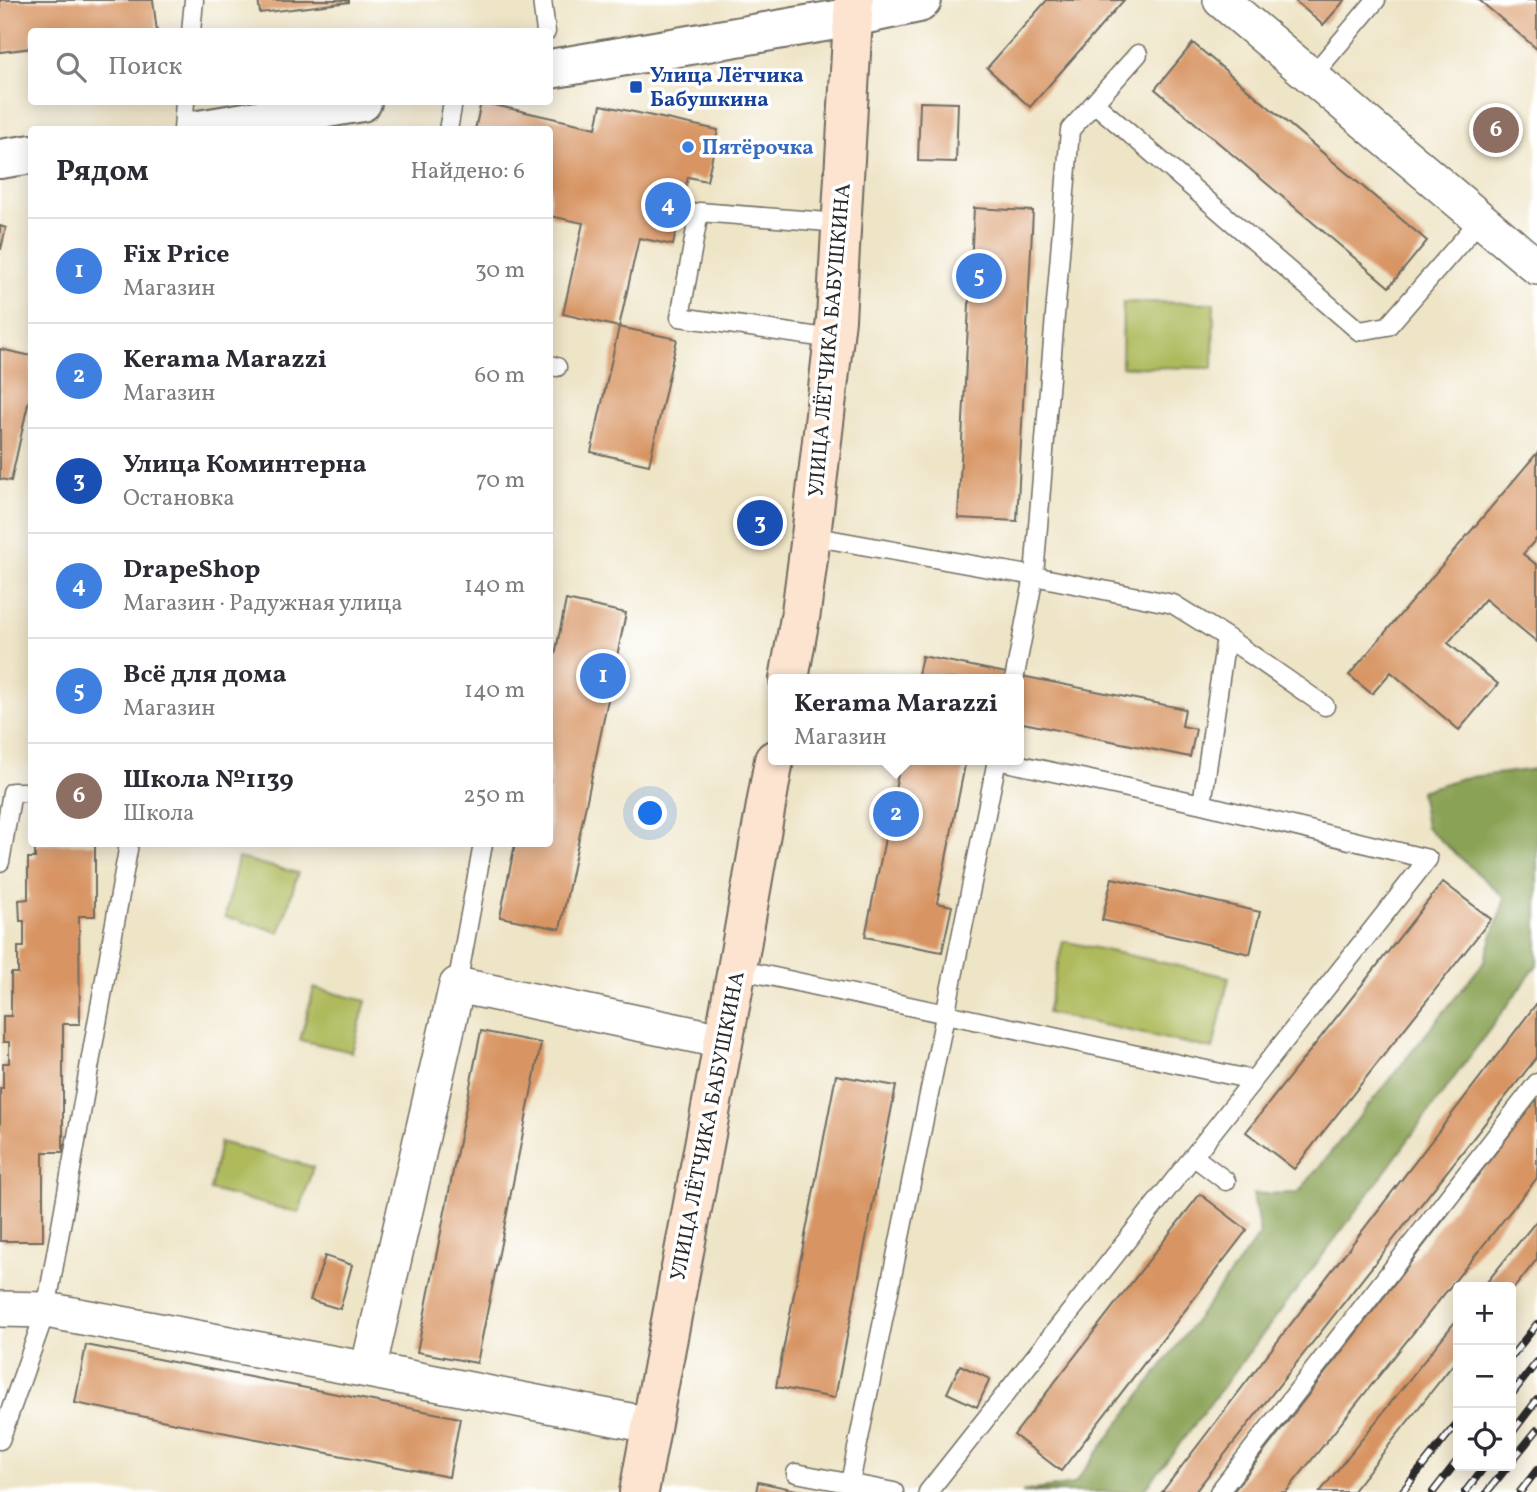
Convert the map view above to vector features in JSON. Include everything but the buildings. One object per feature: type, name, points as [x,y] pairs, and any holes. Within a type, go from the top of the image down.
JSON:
[{"type":"main road","name":"УЛИЦА ЛЁТЧИКА БАБУШКИНА","points":[[790,674],[811,536],[834,339],[854,8]]},
{"type":"main road","name":"УЛИЦА ЛЁТЧИКА БАБУШКИНА","points":[[639,1492],[773,765]]},
{"type":"street","points":[[553,68],[854,8],[919,3],[922,0]]},
{"type":"street","points":[[1221,0],[1537,267]]},
{"type":"street","points":[[222,126],[345,105]]},
{"type":"street","points":[[0,159],[28,155]]},
{"type":"street","points":[[368,1370],[457,985],[723,1041]]},
{"type":"street","points":[[0,1309],[46,1310],[650,1425]]},
{"type":"lane","points":[[191,28],[194,0]]},
{"type":"lane","points":[[542,0],[546,28]]},
{"type":"lane","points":[[1312,76],[1377,0]]},
{"type":"lane","points":[[1015,674],[1034,576],[1070,130],[1138,54]]},
{"type":"lane","points":[[1094,103],[1359,331],[1388,326],[1480,219]]},
{"type":"lane","points":[[183,126],[185,105]]},
{"type":"lane","points":[[448,126],[452,105]]},
{"type":"lane","points":[[834,339],[680,317],[699,212],[841,223]]},
{"type":"lane","points":[[811,536],[1173,604],[1226,637],[1325,706]]},
{"type":"lane","points":[[1202,804],[1226,637]]},
{"type":"lane","points":[[850,1483],[996,765]]},
{"type":"lane","points":[[928,1492],[1428,859],[1202,804],[1020,765]]},
{"type":"lane","points":[[0,862],[12,792],[28,792]]},
{"type":"lane","points":[[0,1440],[46,1310],[128,847]]},
{"type":"lane","points":[[457,985],[482,847]]},
{"type":"lane","points":[[737,969],[1253,1080]]},
{"type":"lane","points":[[1219,1492],[1537,1083]]},
{"type":"lane","points":[[1193,1156],[1226,1181]]},
{"type":"lane","points":[[796,1473],[894,1492]]},
{"type":"green space","points":[[1123,302],[1214,303],[1213,368],[1122,367]]},
{"type":"green space","points":[[1537,769],[1537,965],[1348,1222],[1143,1492],[1022,1492],[1074,1484],[1260,1234],[1253,1194],[1298,1193],[1484,962],[1505,898],[1426,827],[1420,791],[1462,778]]},
{"type":"green space","points":[[238,858],[298,873],[280,932],[225,917]]},
{"type":"green space","points":[[1063,941],[1229,977],[1213,1049],[1047,1013]]},
{"type":"green space","points":[[314,988],[366,1001],[352,1052],[300,1040]]},
{"type":"green space","points":[[220,1142],[313,1167],[299,1213],[210,1190]]},
{"type":"railway","points":[[1516,1351],[1537,1324]]},
{"type":"railway","points":[[1516,1389],[1537,1362]]},
{"type":"railway","points":[[1516,1427],[1537,1400]]},
{"type":"railway","points":[[1402,1492],[1453,1428]]},
{"type":"railway","points":[[1516,1456],[1537,1430]]},
{"type":"railway","points":[[1433,1492],[1453,1466]]},
{"type":"railway","points":[[1520,1492],[1537,1470]]},
{"type":"railway","points":[[1465,1492],[1481,1471]]},
{"type":"railway","points":[[1487,1492],[1504,1471]]},
{"type":"place","name":"Улица Лётчика Бабушкина","points":[[636,87]]},
{"type":"place","name":"Школа №1139","points":[[1496,130]]},
{"type":"place","name":"Пятёрочка","points":[[688,147]]},
{"type":"place","name":"DrapeShop","points":[[668,205]]},
{"type":"place","name":"Всё для дома","points":[[979,276]]},
{"type":"place","name":"Улица Коминтерна","points":[[760,523]]},
{"type":"place","name":"Fix Price","points":[[603,676]]},
{"type":"place","name":"Kerama Marazzi","points":[[896,814]]}]
